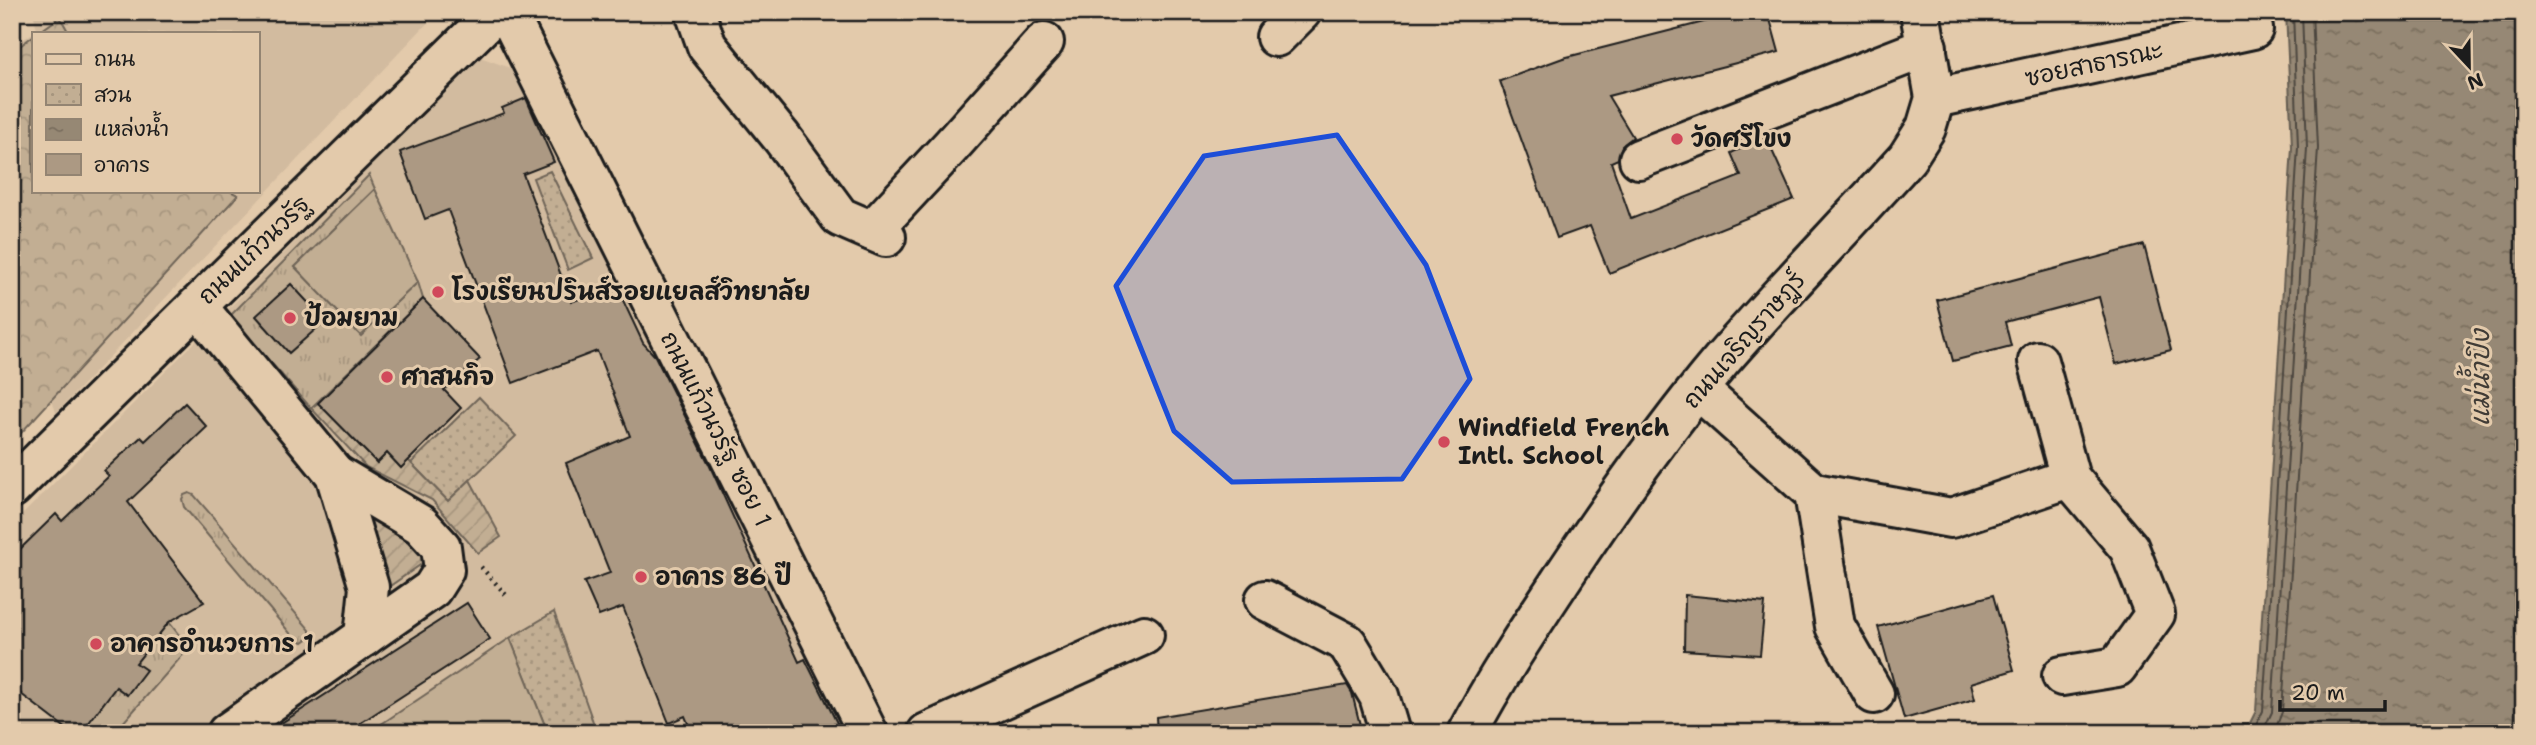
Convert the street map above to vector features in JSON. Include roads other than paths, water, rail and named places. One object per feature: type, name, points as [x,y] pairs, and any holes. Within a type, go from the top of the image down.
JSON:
[{"type":"street","name":"ถนนแก้วนวรัฐ","points":[[12,488],[496,12]]},
{"type":"street","name":"ถนนแก้วนวรัฐ ซอย 1","points":[[507,12],[868,733]]},
{"type":"street","points":[[695,12],[708,46],[782,138],[840,217],[879,234],[1044,42]]},
{"type":"street","name":"ซอยสาธารณะ","points":[[1935,98],[2253,29]]},
{"type":"street","points":[[1639,159],[1924,30]]},
{"type":"street","name":"ถนนเจริญราษฎร์","points":[[1467,733],[1494,684],[1609,508],[1699,390],[1721,362],[1907,158],[1926,128],[1935,98],[1924,30]]},
{"type":"street","points":[[197,306],[335,474],[421,525],[441,547],[443,570],[432,589],[228,733]]},
{"type":"street","points":[[2038,361],[2070,478],[2129,548],[2155,614],[2118,667],[2062,676]]},
{"type":"street","points":[[1699,390],[1814,493],[1951,518],[2070,478]]},
{"type":"street","points":[[335,474],[369,587],[364,637]]},
{"type":"street","points":[[1814,493],[1835,626],[1874,694]]},
{"type":"street","points":[[1265,600],[1347,643],[1379,696],[1390,733]]},
{"type":"street","points":[[928,733],[1144,635]]},
{"type":"water","name":"แม่น้ำปิง","points":[[2286,12],[2524,12],[2524,733],[2245,733],[2256,711],[2292,147]]},
{"type":"place","name":"วัดศรีโขง","points":[[1677,139]]},
{"type":"place","name":"โรงเรียนปรินส์รอยแยลส์วิทยาลัย","points":[[438,292]]},
{"type":"place","name":"ป้อมยาม","points":[[290,318]]},
{"type":"place","name":"ศาสนกิจ","points":[[387,377]]},
{"type":"place","name":"Windfield French Intl. School","points":[[1444,442]]},
{"type":"place","name":"อาคาร 86 ปี","points":[[641,577]]},
{"type":"place","name":"อาคารอำนวยการ 1","points":[[96,644]]}]
